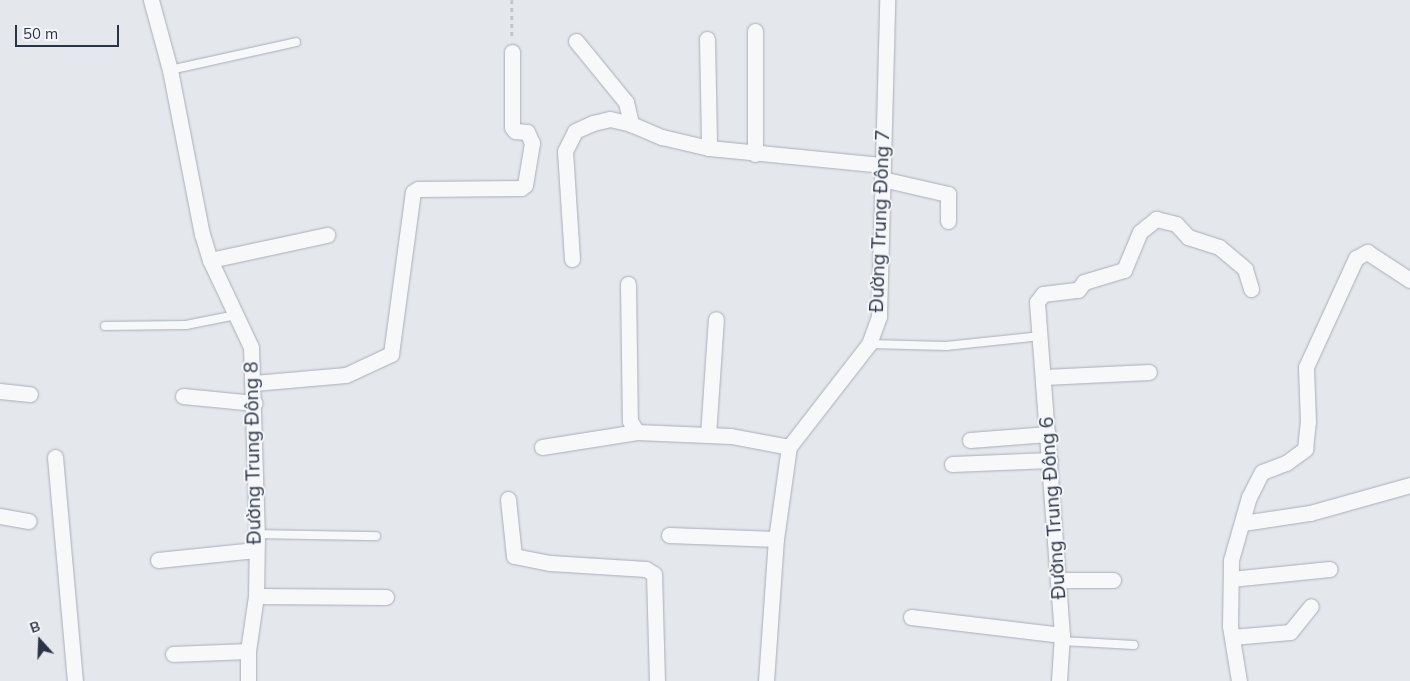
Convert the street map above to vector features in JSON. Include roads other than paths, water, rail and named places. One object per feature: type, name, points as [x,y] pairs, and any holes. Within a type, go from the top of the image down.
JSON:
[{"type":"street","name":"Đường Trung Đông 8","points":[[151,0],[170,70],[202,234],[210,260],[251,347],[255,403],[254,494],[257,534],[255,550],[256,596],[248,652],[248,681]]},
{"type":"street","name":"Đường Trung Đông 7","points":[[766,681],[776,539],[789,447],[869,344],[878,316],[887,0]]},
{"type":"street","points":[[755,31],[755,154]]},
{"type":"street","points":[[707,39],[709,148]]},
{"type":"street","points":[[576,41],[626,102],[631,124]]},
{"type":"street","points":[[254,382],[346,376],[391,354],[412,192],[418,189],[521,188],[525,185],[532,142],[527,132],[515,132],[512,127],[512,52]]},
{"type":"street","points":[[572,259],[565,151],[575,131],[593,123],[610,120],[631,124],[662,137],[709,148],[882,172],[948,194],[948,221]]},
{"type":"street","name":"Đường Trung Đông 6","points":[[1059,681],[1062,638],[1059,580],[1037,302],[1043,294],[1078,290],[1084,282],[1124,270],[1140,232],[1156,219],[1176,224],[1188,237],[1219,247],[1245,269],[1251,289]]},
{"type":"street","points":[[210,260],[327,234]]},
{"type":"street","points":[[1239,681],[1232,637],[1231,560],[1249,497],[1262,472],[1286,463],[1305,449],[1308,422],[1306,367],[1356,258],[1367,252],[1410,280]]},
{"type":"street","points":[[628,284],[630,421],[637,432]]},
{"type":"street","points":[[708,435],[716,319]]},
{"type":"street","points":[[1044,377],[1149,372]]},
{"type":"street","points":[[0,391],[30,394]]},
{"type":"street","points":[[184,396],[255,403]]},
{"type":"street","points":[[542,447],[637,432],[731,436],[789,447]]},
{"type":"street","points":[[970,440],[1048,434]]},
{"type":"street","points":[[55,457],[75,681]]},
{"type":"street","points":[[952,464],[1050,460]]},
{"type":"street","points":[[1243,523],[1310,513],[1410,485]]},
{"type":"street","points":[[508,499],[514,556],[550,563],[646,569],[654,574],[657,681]]},
{"type":"street","points":[[0,516],[29,522]]},
{"type":"street","points":[[669,535],[776,539]]},
{"type":"street","points":[[158,560],[255,550]]},
{"type":"street","points":[[1231,579],[1329,569]]},
{"type":"street","points":[[1059,580],[1113,580]]},
{"type":"street","points":[[256,596],[386,597]]},
{"type":"street","points":[[1232,637],[1290,632],[1312,606]]},
{"type":"street","points":[[911,617],[1062,638]]},
{"type":"street","points":[[173,654],[248,652]]},
{"type":"lane","points":[[170,70],[296,42]]},
{"type":"lane","points":[[105,326],[186,325],[236,315]]},
{"type":"lane","points":[[869,344],[946,346],[1040,336]]},
{"type":"lane","points":[[257,534],[376,536]]},
{"type":"lane","points":[[1062,638],[1134,645]]}]
